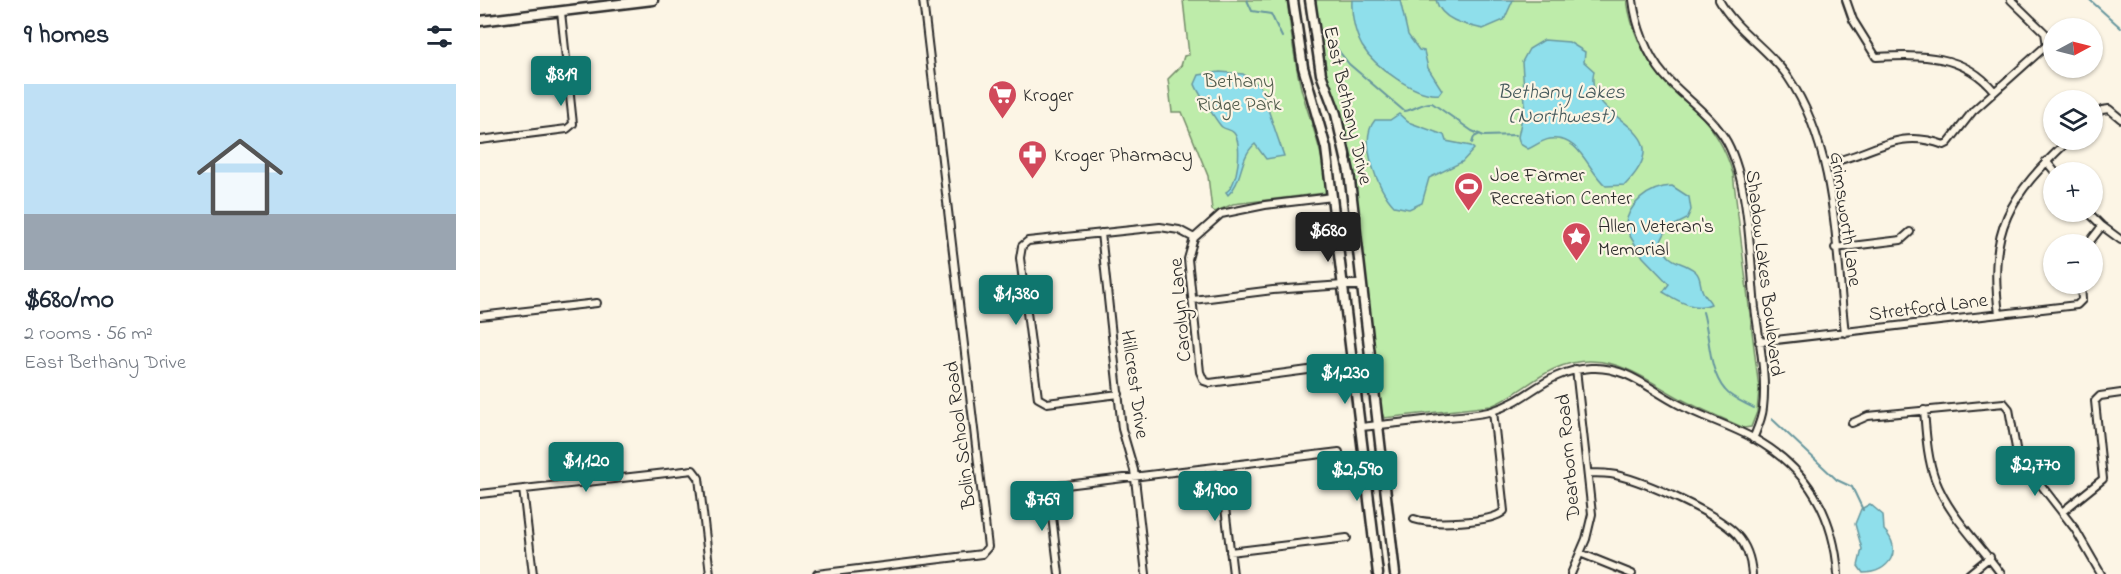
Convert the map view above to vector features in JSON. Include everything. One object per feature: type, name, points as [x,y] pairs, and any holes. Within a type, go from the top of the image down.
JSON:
[{"type":"main road","points":[[480,21],[653,0]]},
{"type":"main road","name":"East Bethany Drive","points":[[1293,0],[1303,67],[1326,148],[1378,574]]},
{"type":"main road","name":"East Bethany Drive","points":[[1310,0],[1321,74],[1336,114],[1349,172],[1395,574]]},
{"type":"main road","points":[[1343,285],[1361,285]]},
{"type":"street","name":"Bolin School Road","points":[[817,574],[982,554],[988,547],[922,0]]},
{"type":"street","name":"Shadow Lakes Boulevard","points":[[1633,0],[1640,29],[1655,62],[1665,76],[1696,104],[1720,132],[1735,160],[1742,195],[1759,342],[1763,409],[1753,438]]},
{"type":"street","name":"Grimsworth Lane","points":[[1719,0],[1734,22],[1766,50],[1787,75],[1810,115],[1826,163],[1845,333]]},
{"type":"street","points":[[1846,0],[1853,20],[1876,57],[1915,55],[1952,60],[1977,73],[1994,91]]},
{"type":"street","points":[[1826,163],[1849,158],[1886,142],[1905,139],[1924,139],[1946,145],[1973,111],[2047,45],[2048,39],[2030,16],[2011,0]]},
{"type":"street","points":[[480,140],[567,129],[573,124],[561,12]]},
{"type":"street","points":[[2103,110],[2109,109],[2121,119]]},
{"type":"street","points":[[1999,314],[1995,270],[2004,224],[2016,197],[2058,150]]},
{"type":"street","name":"Carolyn Lane","points":[[1331,367],[1208,383],[1202,379],[1188,259],[1194,238],[1221,214],[1265,205],[1333,197]]},
{"type":"street","points":[[2098,222],[2121,240]]},
{"type":"street","points":[[2096,234],[2102,226]]},
{"type":"street","points":[[1119,394],[1047,403],[1040,401],[1036,392],[1022,272],[1022,246],[1028,242],[1160,227],[1179,230],[1194,238]]},
{"type":"street","points":[[1835,248],[1901,240],[1910,231]]},
{"type":"street","name":"Hillcrest Drive","points":[[1101,234],[1122,429],[1135,476],[1146,574]]},
{"type":"street","points":[[1193,300],[1294,287],[1343,285]]},
{"type":"street","name":"Stretford Lane","points":[[1759,342],[2079,304],[2083,294]]},
{"type":"street","points":[[480,316],[597,303]]},
{"type":"street","points":[[1361,427],[1493,411],[1542,382],[1576,369],[1605,368],[1632,376],[1680,405],[1753,438],[1798,472],[1816,494],[1834,538],[1838,574]]},
{"type":"street","name":"Dearborn Road","points":[[1571,574],[1592,514],[1576,369]]},
{"type":"street","points":[[2062,512],[2103,479],[2095,401],[2100,396],[2121,393]]},
{"type":"street","points":[[1852,423],[1868,416],[1998,402],[2006,405],[2017,454],[2085,544],[2101,574]]},
{"type":"street","points":[[1924,410],[1935,479],[1965,529],[1990,557],[2001,574]]},
{"type":"street","points":[[1414,519],[1439,523],[1495,516],[1504,511],[1493,411]]},
{"type":"street","points":[[1059,574],[1052,492],[1062,485],[1340,452]]},
{"type":"street","points":[[1220,466],[1233,574]]},
{"type":"street","points":[[480,494],[690,469],[696,471],[710,574]]},
{"type":"street","points":[[1588,473],[1611,474],[1628,479],[1712,516],[1738,536],[1750,558],[1752,574]]},
{"type":"street","points":[[523,489],[533,574]]},
{"type":"street","points":[[1230,552],[1347,538]]},
{"type":"street","points":[[1580,553],[1632,574]]},
{"type":"street","points":[[1969,574],[1990,557]]},
{"type":"green space","name":"Bethany Ridge Park","points":[[1183,0],[1287,0],[1299,81],[1320,149],[1327,186],[1325,193],[1233,204],[1215,212],[1212,210],[1208,176],[1182,112],[1172,112],[1168,79],[1181,66],[1184,56],[1189,55]]},
{"type":"green space","points":[[1314,0],[1627,0],[1635,32],[1649,61],[1674,92],[1696,111],[1714,132],[1727,156],[1733,174],[1759,389],[1757,412],[1751,427],[1744,428],[1682,400],[1631,371],[1602,362],[1587,361],[1571,363],[1554,369],[1491,406],[1384,418],[1381,410],[1350,158],[1324,65]]},
{"type":"water","points":[[1352,0],[1400,0],[1408,35],[1419,50],[1424,51],[1428,68],[1442,90],[1439,94],[1419,91],[1396,79],[1368,54],[1355,30]]},
{"type":"water","points":[[1436,0],[1513,0],[1504,20],[1483,29],[1448,17]]},
{"type":"water","name":"Bethany Lakes (Northwest)","points":[[1544,40],[1569,42],[1585,52],[1584,62],[1594,71],[1594,89],[1602,103],[1639,136],[1644,149],[1641,165],[1625,185],[1606,186],[1569,142],[1550,139],[1528,149],[1520,144],[1518,137],[1525,103],[1522,62],[1529,49]]},
{"type":"water","points":[[1220,72],[1243,74],[1260,86],[1284,156],[1266,159],[1255,144],[1246,156],[1233,190],[1228,195],[1226,192],[1234,182],[1238,164],[1237,138],[1233,132],[1220,125],[1195,84],[1199,75]]},
{"type":"water","points":[[1399,114],[1408,122],[1444,135],[1446,141],[1471,146],[1474,149],[1462,162],[1429,178],[1422,203],[1409,209],[1394,206],[1388,198],[1376,177],[1369,152],[1368,139],[1375,120],[1390,120]]},
{"type":"water","points":[[1672,186],[1689,197],[1691,210],[1687,219],[1667,229],[1661,241],[1667,255],[1697,273],[1704,294],[1711,304],[1705,306],[1685,304],[1663,292],[1669,284],[1643,257],[1625,228],[1630,211],[1641,198],[1655,190]]},
{"type":"water","points":[[1870,504],[1883,515],[1884,530],[1893,545],[1893,552],[1886,565],[1872,572],[1863,573],[1858,566],[1862,549],[1855,524],[1861,509]]},
{"type":"waterway","points":[[1247,0],[1252,11],[1271,14],[1282,37]]},
{"type":"waterway","points":[[2090,0],[2121,28]]},
{"type":"waterway","points":[[1323,31],[1349,64],[1404,111],[1432,103],[1472,131],[1484,136],[1516,135]]},
{"type":"waterway","points":[[1472,143],[1474,137],[1480,134]]},
{"type":"waterway","points":[[1703,312],[1712,363],[1719,382],[1731,395],[1754,408]]},
{"type":"waterway","points":[[1772,419],[1837,480],[1852,487],[1863,510]]},
{"type":"place","name":"Kroger","points":[[1002,120]]},
{"type":"place","name":"Kroger Pharmacy","points":[[1033,180]]},
{"type":"place","name":"Joe Farmer Recreation Center","points":[[1469,212]]},
{"type":"place","name":"Allen Veteran's Memorial","points":[[1577,262]]}]
